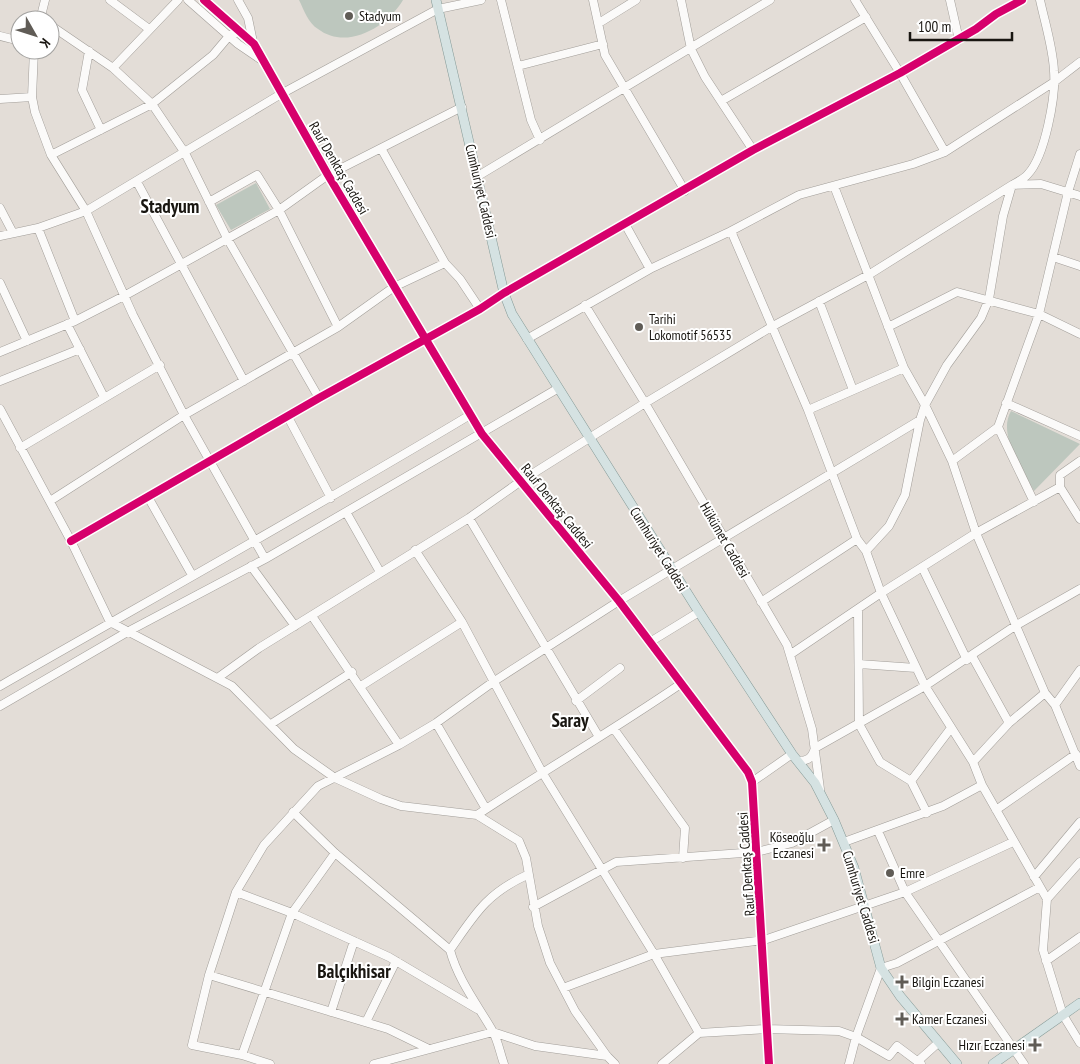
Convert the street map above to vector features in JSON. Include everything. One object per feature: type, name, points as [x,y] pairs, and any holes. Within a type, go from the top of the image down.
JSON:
[{"type":"main road","name":"Cumhuriyet Caddesi","points":[[437,4],[504,293],[512,314],[557,389],[672,569],[795,758],[820,793],[844,842],[866,906],[881,968],[900,996],[957,1064]]},
{"type":"main road","points":[[993,1064],[1080,1003]]},
{"type":"street","points":[[110,0],[149,29]]},
{"type":"street","points":[[113,68],[178,0]]},
{"type":"street","name":"Rauf Denktaş Caddesi","points":[[188,0],[229,36],[260,59]]},
{"type":"street","name":"Rauf Denktaş Caddesi","points":[[204,0],[254,44],[260,59],[482,434],[619,601],[743,763],[752,782],[764,940],[766,1028],[769,1064]]},
{"type":"street","points":[[238,0],[248,18],[254,44]]},
{"type":"street","points":[[0,236],[38,228],[86,211],[185,154],[281,94],[437,4],[481,0]]},
{"type":"street","points":[[501,0],[531,120],[540,140]]},
{"type":"street","points":[[593,0],[605,55],[685,191]]},
{"type":"street","points":[[599,23],[636,0]]},
{"type":"street","points":[[681,0],[691,49],[705,77],[753,150]]},
{"type":"street","points":[[854,0],[900,73],[946,152]]},
{"type":"street","points":[[950,0],[958,40]]},
{"type":"street","points":[[71,541],[318,398],[480,309],[504,293],[685,191],[753,150],[900,73],[1022,0]]},
{"type":"street","points":[[219,677],[258,648],[469,518],[521,481],[645,403],[773,326],[870,274],[1028,174],[1039,155],[1050,115],[1054,82],[1054,70],[1040,0]]},
{"type":"street","points":[[478,176],[691,49],[765,1]]},
{"type":"street","points":[[721,100],[866,17]]},
{"type":"street","points":[[51,155],[152,104],[213,55],[229,36],[240,31]]},
{"type":"street","points":[[60,32],[113,68],[152,104],[185,154],[227,238],[318,398]]},
{"type":"street","points":[[518,66],[603,44]]},
{"type":"street","points":[[89,51],[82,90],[101,130]]},
{"type":"street","points":[[34,60],[32,97],[35,112],[51,155],[86,211],[124,296],[184,415],[265,558]]},
{"type":"street","points":[[527,339],[650,269],[731,231],[800,195],[913,164],[946,152],[1054,82],[1080,62]]},
{"type":"street","points":[[0,99],[32,97]]},
{"type":"street","points":[[0,352],[71,323],[124,296],[279,210],[328,175],[382,150],[462,107]]},
{"type":"street","points":[[382,150],[445,263],[460,279],[480,309]]},
{"type":"street","points":[[952,461],[998,427],[1039,314],[1068,192],[1080,154]]},
{"type":"street","points":[[209,202],[257,175],[279,210],[338,327]]},
{"type":"street","points":[[137,182],[244,381]]},
{"type":"street","points":[[1012,185],[1041,184],[1080,196]]},
{"type":"street","points":[[866,551],[889,526],[905,495],[920,420],[926,405],[947,365],[981,318],[989,299],[1003,216],[1012,185]]},
{"type":"street","points":[[834,186],[870,274],[904,368],[926,405],[952,461],[976,533],[1015,626],[1045,694],[1055,705],[1080,766]]},
{"type":"street","points":[[0,208],[13,232]]},
{"type":"street","points":[[625,224],[650,269]]},
{"type":"street","points":[[38,228],[80,349],[104,397]]},
{"type":"street","points":[[731,231],[808,410],[857,539],[866,551],[881,593],[916,668],[925,686],[973,762],[982,785],[1047,900],[1043,950],[1063,1016],[1080,1043]]},
{"type":"street","points":[[1053,257],[1080,266]]},
{"type":"street","points":[[50,502],[184,415],[338,327],[394,287],[445,263]]},
{"type":"street","points":[[0,283],[27,340]]},
{"type":"street","points":[[888,327],[957,292],[989,299],[1039,314],[1080,334]]},
{"type":"street","points":[[819,302],[853,390]]},
{"type":"street","name":"Hükümet Caddesi","points":[[585,305],[645,403],[791,654],[808,712],[815,748],[820,793]]},
{"type":"street","points":[[0,381],[80,349]]},
{"type":"street","points":[[20,448],[160,365]]},
{"type":"street","points":[[808,410],[904,368]]},
{"type":"street","points":[[0,706],[129,630],[251,566],[346,512],[557,389]]},
{"type":"street","points":[[1006,403],[1080,436]]},
{"type":"street","points":[[0,409],[71,541],[110,622],[219,677],[244,696],[306,759],[335,778],[381,800],[401,806],[477,815],[519,841],[526,858],[533,907],[543,945],[563,988],[607,1056],[615,1064]]},
{"type":"street","points":[[0,686],[192,575],[331,498],[470,415]]},
{"type":"street","points":[[288,417],[331,498]]},
{"type":"street","points":[[270,1064],[242,1054],[192,1045],[208,975],[236,892],[264,845],[318,786],[399,745],[436,723],[493,682],[619,601],[920,420]]},
{"type":"street","points":[[998,427],[1034,502]]},
{"type":"street","points":[[1080,461],[1060,475],[1060,487],[1080,519]]},
{"type":"street","points":[[791,654],[881,593],[976,533],[1060,487]]},
{"type":"street","points":[[148,497],[192,575]]},
{"type":"street","points":[[346,512],[380,572]]},
{"type":"street","points":[[469,518],[545,649],[599,737]]},
{"type":"street","points":[[761,602],[857,539]]},
{"type":"street","points":[[415,550],[462,622],[542,772],[654,954],[699,1033]]},
{"type":"street","points":[[251,566],[295,626]]},
{"type":"street","points":[[922,568],[969,658],[1009,723]]},
{"type":"street","points":[[752,782],[795,758],[811,758],[815,748],[925,686],[1015,626],[1080,589]]},
{"type":"street","points":[[858,610],[859,724],[880,762],[911,781],[926,813]]},
{"type":"street","points":[[650,642],[700,612]]},
{"type":"street","points":[[312,616],[352,672],[399,745]]},
{"type":"street","points":[[361,686],[462,622]]},
{"type":"street","points":[[859,664],[916,668]]},
{"type":"street","points":[[576,701],[620,668]]},
{"type":"street","points":[[1055,705],[1076,683],[1080,670]]},
{"type":"street","points":[[271,724],[352,672]]},
{"type":"street","points":[[477,815],[542,772],[614,729],[682,682]]},
{"type":"street","points":[[973,762],[1009,723],[1045,694]]},
{"type":"street","points":[[436,723],[486,809]]},
{"type":"street","points":[[911,781],[951,728]]},
{"type":"street","points":[[614,729],[685,828],[684,858]]},
{"type":"street","points":[[996,810],[1076,754]]},
{"type":"street","points":[[844,842],[943,806],[982,785]]},
{"type":"street","points":[[293,812],[334,853],[450,950],[453,962],[477,1009],[493,1032],[504,1064]]},
{"type":"street","points":[[533,907],[616,862],[757,852],[792,843],[834,820]]},
{"type":"street","points":[[1034,876],[1080,822]]},
{"type":"street","points":[[878,831],[905,892],[1024,1064]]},
{"type":"street","points":[[563,988],[654,954],[764,940],[905,892],[1013,842]]},
{"type":"street","points":[[242,1054],[292,913],[334,853]]},
{"type":"street","points":[[1047,900],[1080,862]]},
{"type":"street","points":[[450,950],[487,899],[509,883],[527,875]]},
{"type":"street","points":[[849,1064],[856,1037],[881,968],[897,963],[1040,887]]},
{"type":"street","points":[[236,892],[292,913],[396,961],[477,1009]]},
{"type":"street","points":[[1046,961],[1080,937]]},
{"type":"street","points":[[331,1012],[354,941]]},
{"type":"street","points":[[366,1022],[396,961]]},
{"type":"street","points":[[208,975],[388,1029],[428,1049]]},
{"type":"street","points":[[662,1064],[699,1033],[766,1028],[839,1031],[856,1037],[889,1056],[898,1046],[919,1063],[938,1043]]},
{"type":"street","points":[[374,1064],[493,1032],[535,1046],[607,1056]]},
{"type":"shaded area","name":"Stadyum","points":[[299,0],[403,0],[396,10],[377,27],[353,37],[341,38],[329,35],[318,29],[307,16]]},
{"type":"shaded area","points":[[256,183],[270,209],[231,230],[216,205]]},
{"type":"shaded area","points":[[1011,411],[1080,444],[1034,491],[1018,463],[1009,441],[1007,431]]},
{"type":"cycle path","points":[[204,0],[254,44],[328,175],[482,434],[619,601],[748,772],[752,782],[769,1064]]},
{"type":"cycle path","points":[[71,541],[319,398],[480,309],[504,293],[753,150],[900,73],[1022,0]]},
{"type":"place","name":"Stadyum","points":[[349,16]]},
{"type":"place","name":"Tarihi Lokomotif 56535","points":[[639,327]]},
{"type":"place","name":"Köseoğlu Eczanesi","points":[[824,845]]},
{"type":"place","name":"Emre","points":[[890,873]]},
{"type":"place","name":"Bilgin Eczanesi","points":[[902,982]]},
{"type":"place","name":"Kamer Eczanesi","points":[[902,1019]]},
{"type":"place","name":"Hızır Eczanesi","points":[[1035,1045]]},
{"type":"district","name":"Stadyum","points":[[170,206]]},
{"type":"district","name":"Saray","points":[[570,720]]},
{"type":"district","name":"Balçıkhisar","points":[[354,971]]}]
